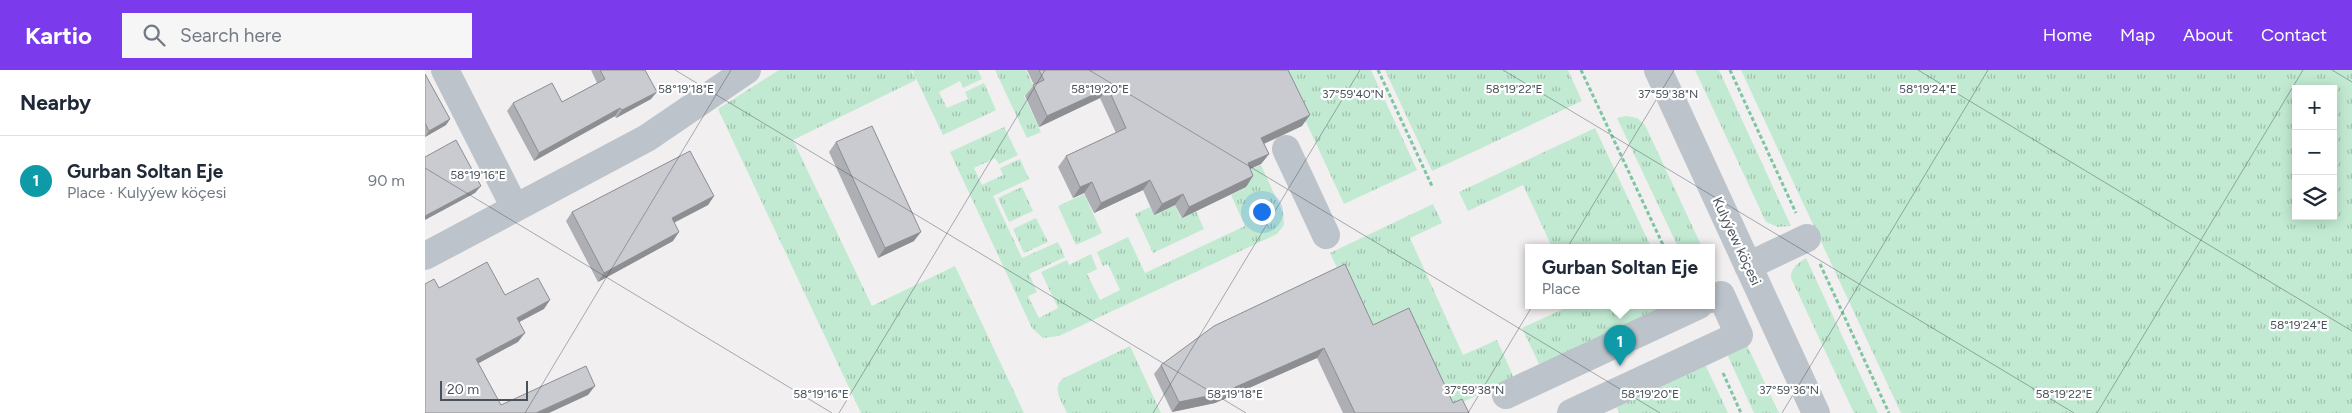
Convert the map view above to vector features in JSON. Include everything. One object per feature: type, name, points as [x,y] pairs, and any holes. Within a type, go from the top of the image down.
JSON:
[{"type":"street","points":[[445,70],[515,208]]},
{"type":"street","points":[[425,256],[647,138],[747,70]]},
{"type":"street","name":"Kulyýew köçesi","points":[[1658,70],[1816,413]]},
{"type":"street","points":[[1286,149],[1326,235]]},
{"type":"street","points":[[1748,266],[1807,238]]},
{"type":"street","points":[[1571,413],[1599,407],[1739,335],[1720,307],[1763,299]]},
{"type":"street","points":[[1506,395],[1690,309]]},
{"type":"path","points":[[1378,70],[1432,186]]},
{"type":"path","points":[[1581,70],[1663,244]]},
{"type":"path","points":[[1719,365],[1741,413]]},
{"type":"green space","points":[[779,70],[911,70],[916,80],[793,140],[872,306],[955,266],[1024,413],[861,413],[718,109]]},
{"type":"green space","points":[[912,70],[978,70],[982,79],[963,88],[960,81],[939,92],[947,108],[968,99],[965,92],[984,83],[996,110],[943,135]]},
{"type":"green space","points":[[995,70],[1026,70],[1035,90],[1024,96],[1041,132],[1027,138]]},
{"type":"green space","points":[[1282,70],[1371,70],[1417,170],[1344,204]]},
{"type":"green space","points":[[1385,70],[1568,70],[1582,101],[1432,171]]},
{"type":"green space","points":[[1695,70],[1719,70],[1791,226],[1778,227],[1766,222]]},
{"type":"green space","points":[[1741,70],[2352,70],[2352,413],[1901,413]]},
{"type":"green space","points":[[1626,116],[1637,118],[1645,125],[1701,244],[1677,244],[1617,118]]},
{"type":"green space","points":[[1004,127],[1018,155],[999,164],[995,158],[974,168],[982,185],[1003,175],[1000,168],[1020,159],[1029,179],[993,196],[1022,258],[1058,242],[1065,257],[1029,274],[1037,292],[1028,296],[1039,318],[1058,308],[1041,272],[1067,260],[1069,265],[1091,254],[1097,269],[1087,274],[1100,300],[1120,290],[1108,264],[1103,266],[1097,252],[1128,237],[1145,273],[1245,226],[1231,195],[1247,187],[1241,174],[1261,165],[1283,213],[1284,225],[1277,234],[1059,336],[1043,338],[1032,328],[950,152]]},
{"type":"green space","points":[[1595,128],[1650,244],[1551,244],[1523,185],[1468,211],[1459,192]]},
{"type":"green space","points":[[1022,187],[1033,211],[1009,222],[998,198]]},
{"type":"green space","points":[[1084,194],[1102,233],[1076,245],[1058,206]]},
{"type":"green space","points":[[1433,204],[1442,223],[1410,238],[1463,355],[1497,340],[1514,378],[1448,409],[1367,331],[1330,253]]},
{"type":"green space","points":[[1175,205],[1181,218],[1196,211],[1204,229],[1153,253],[1135,214],[1150,207],[1154,215]]},
{"type":"green space","points":[[1036,218],[1048,242],[1024,253],[1013,229]]},
{"type":"green space","points":[[1806,258],[1878,413],[1854,413],[1791,278],[1793,269]]},
{"type":"green space","points":[[1563,309],[1661,309],[1540,366],[1522,328]]},
{"type":"green space","points":[[1746,343],[1779,413],[1754,413],[1726,352]]},
{"type":"green space","points":[[1130,346],[1161,413],[1067,413],[1058,391],[1059,383],[1062,379]]},
{"type":"green space","points":[[1704,362],[1728,413],[1619,413],[1615,404]]},
{"type":"building","points":[[600,70],[645,70],[657,92],[622,110],[620,108],[539,153],[513,103],[552,83],[562,102],[605,79]]},
{"type":"building","points":[[1039,70],[1288,70],[1310,115],[1261,138],[1269,154],[1248,163],[1253,176],[1189,207],[1183,194],[1162,204],[1150,180],[1101,203],[1092,182],[1080,187],[1066,156],[1126,128],[1108,88],[1047,116],[1033,85],[1044,80]]},
{"type":"building","points":[[425,74],[450,119],[429,131],[425,123]]},
{"type":"building","points":[[872,126],[921,232],[885,248],[836,142]]},
{"type":"building","points":[[456,140],[481,186],[425,216],[425,157]]},
{"type":"building","points":[[690,151],[714,196],[672,218],[679,232],[604,273],[572,212]]},
{"type":"building","points":[[487,262],[505,295],[538,278],[550,300],[517,318],[525,333],[476,359],[501,405],[586,366],[595,386],[536,413],[425,413],[425,284],[434,279],[439,288]]},
{"type":"building","points":[[1345,264],[1373,325],[1409,308],[1453,403],[1462,399],[1469,413],[1355,413],[1324,348],[1222,393],[1179,402],[1161,365],[1214,326]]},
{"type":"place","name":"Gurban Soltan Eje","points":[[1620,366]]}]
